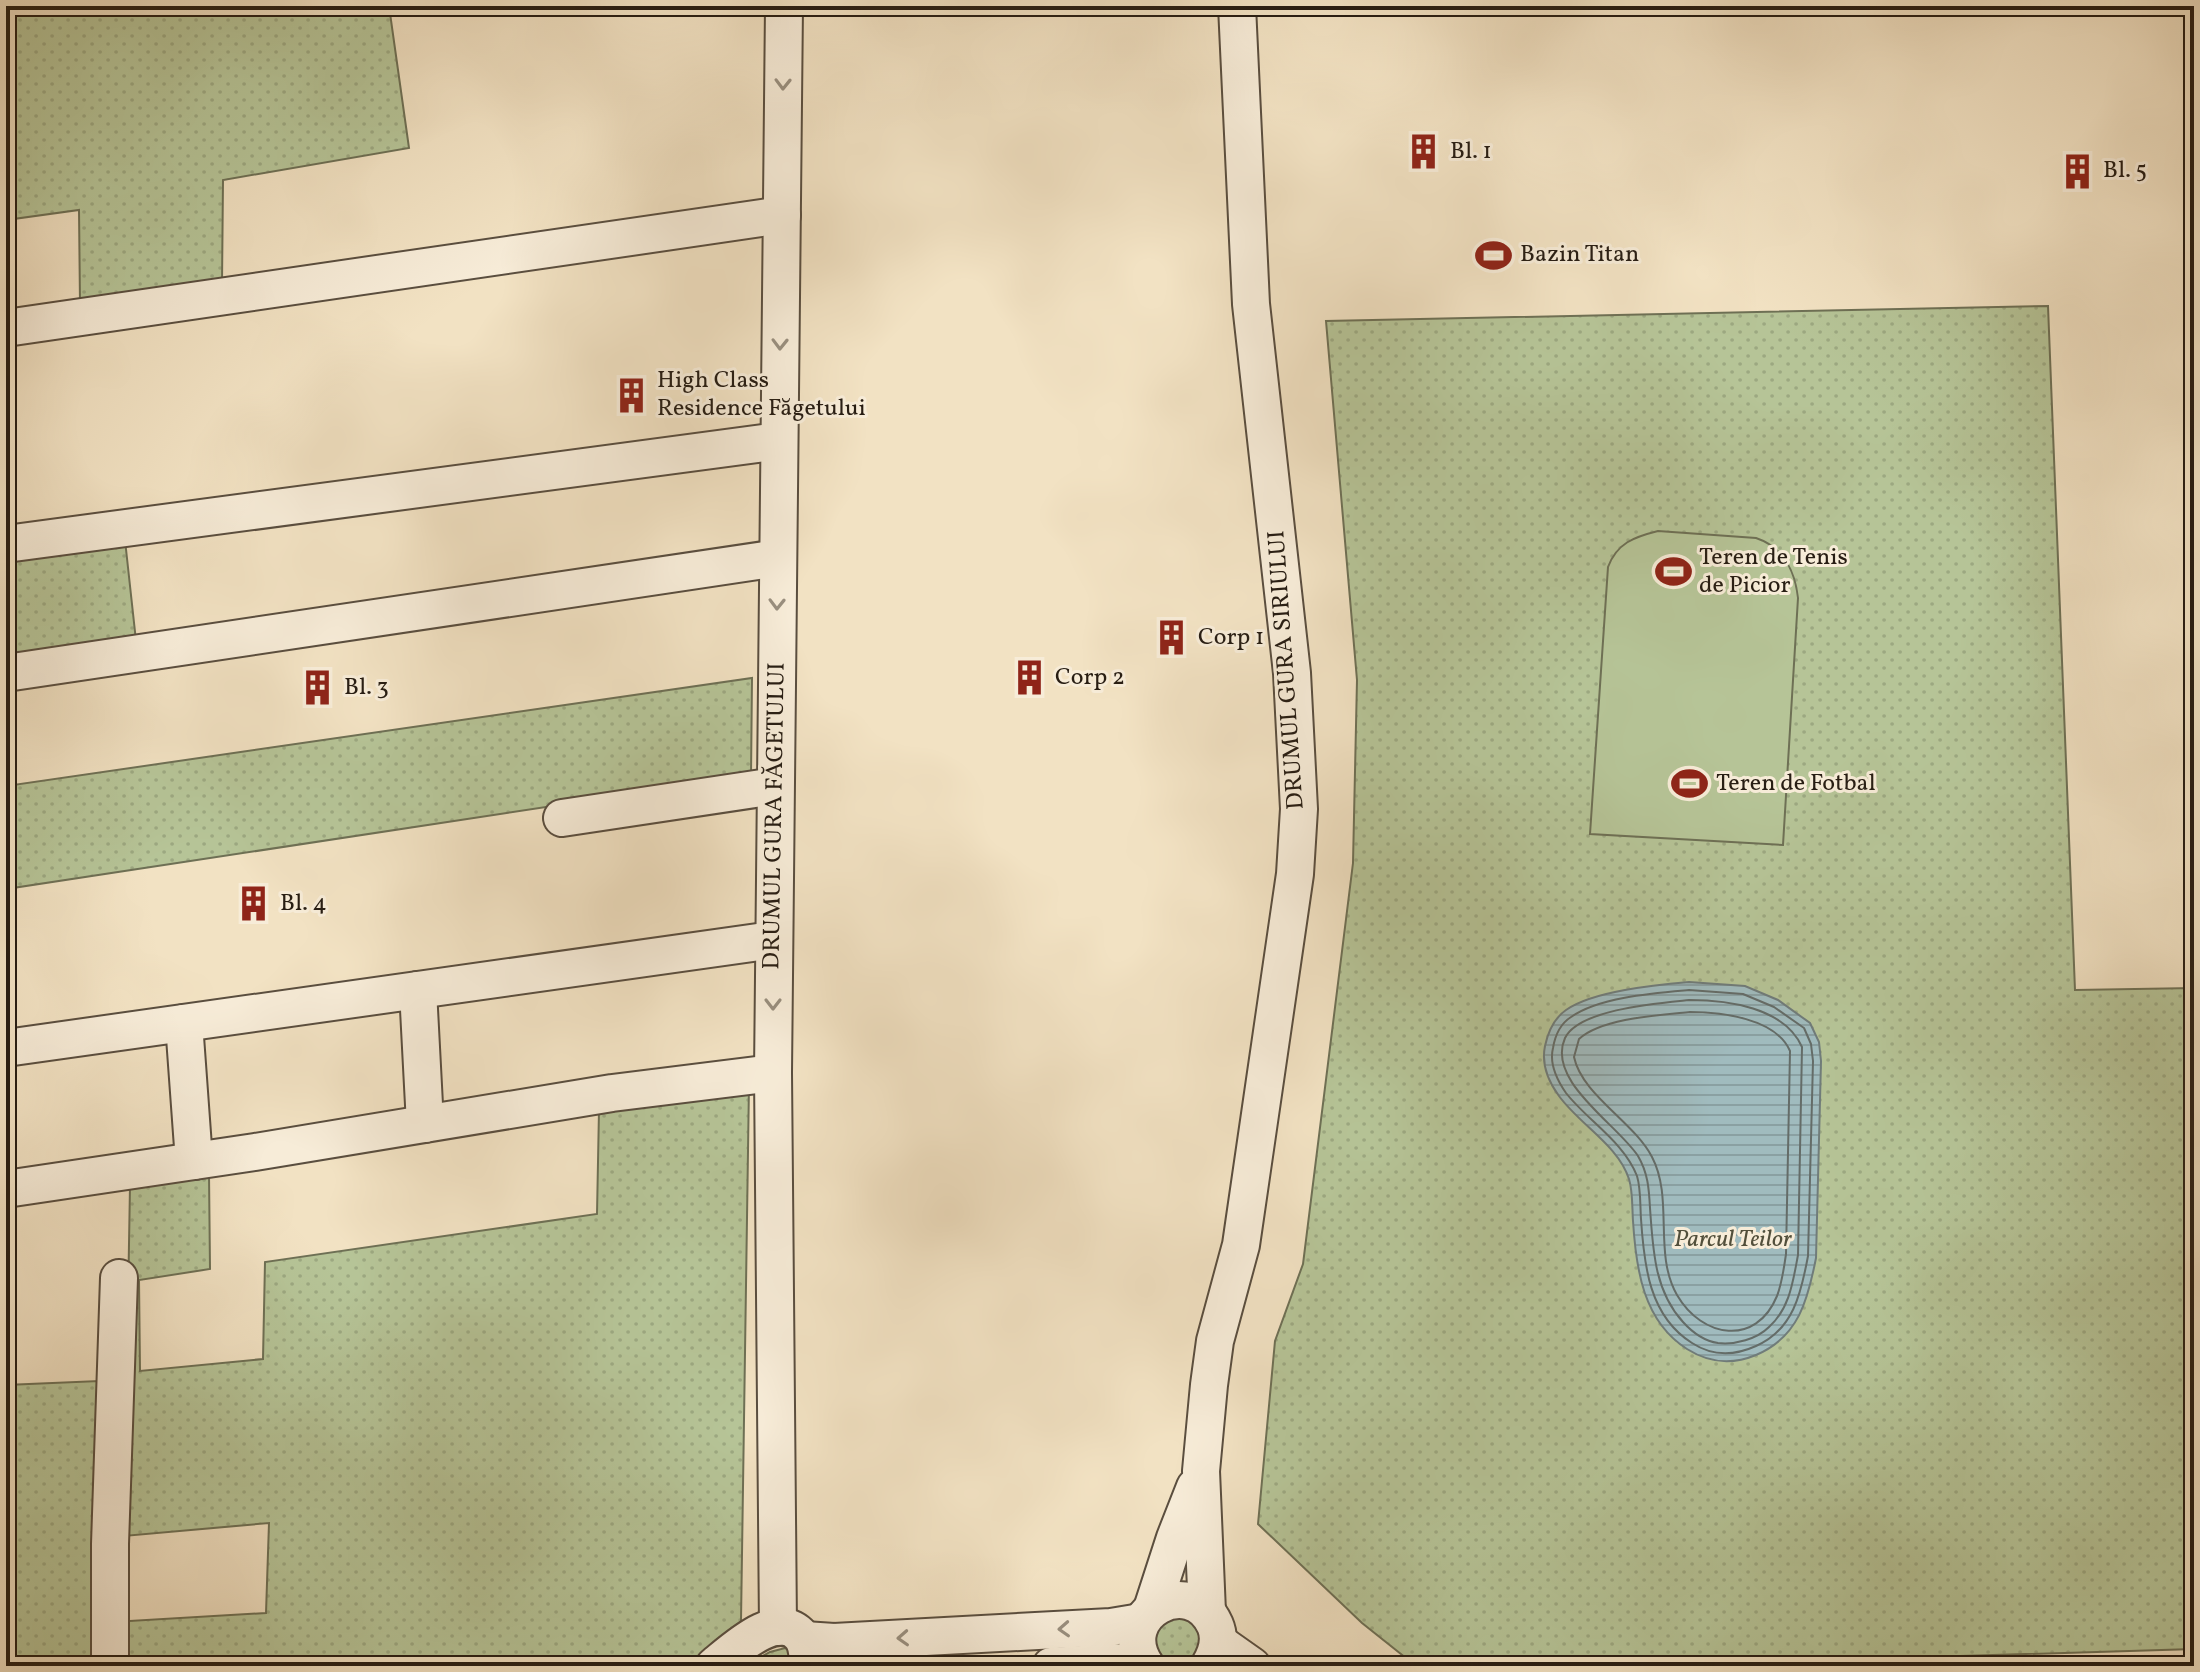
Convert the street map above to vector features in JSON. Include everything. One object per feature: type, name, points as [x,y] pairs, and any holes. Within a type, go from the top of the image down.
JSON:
[{"type":"street","name":"DRUMUL GURA FĂGETULUI","points":[[784,6],[773,1073],[797,1644]]},
{"type":"street","name":"DRUMUL GURA SIRIULUI","points":[[1211,1640],[1201,1471],[1215,1341],[1241,1245],[1277,1002],[1295,874],[1299,809],[1292,673],[1251,304],[1237,6]]},
{"type":"street","points":[[6,328],[782,215]]},
{"type":"street","points":[[6,544],[779,441]]},
{"type":"street","points":[[6,673],[778,558]]},
{"type":"street","points":[[562,818],[775,786]]},
{"type":"street","points":[[6,1048],[773,940]]},
{"type":"street","points":[[418,990],[425,1124]]},
{"type":"street","points":[[184,1023],[194,1161]]},
{"type":"street","points":[[6,1189],[612,1093],[773,1073]]},
{"type":"street","points":[[110,1666],[110,1544],[119,1278]]},
{"type":"street","name":"DRUMUL GURA SIRIULUI","points":[[1147,1615],[1201,1471]]},
{"type":"street","points":[[714,1666],[756,1635],[797,1644],[1111,1627],[1147,1615],[1162,1603],[1186,1601],[1211,1640],[1252,1666]]},
{"type":"street","points":[[1051,1666],[1113,1662],[1145,1665],[1137,1643],[1147,1615]]},
{"type":"green space","points":[[6,6],[389,6],[409,148],[223,180],[222,283],[80,304],[79,210],[6,220]]},
{"type":"green space","name":"Parcul Teilor","points":[[2048,306],[2075,990],[2194,988],[2194,1649],[1632,1666],[1416,1666],[1362,1623],[1258,1524],[1275,1341],[1303,1264],[1353,863],[1357,680],[1326,321]]},
{"type":"green space","points":[[1658,531],[1756,538],[1774,547],[1791,570],[1798,598],[1783,845],[1590,834],[1608,567],[1616,552],[1627,542]]},
{"type":"green space","points":[[125,540],[136,641],[6,660],[6,556]]},
{"type":"green space","points":[[752,678],[751,776],[6,889],[6,786]]},
{"type":"green space","points":[[749,1084],[741,1621],[726,1640],[691,1666],[6,1666],[6,1385],[99,1381],[96,1623],[266,1613],[269,1523],[124,1536],[130,1186],[209,1174],[210,1269],[139,1280],[140,1371],[263,1359],[265,1262],[597,1214],[599,1110]]},
{"type":"green space","points":[[1178,1617],[1195,1624],[1202,1641],[1195,1658],[1178,1665],[1161,1658],[1154,1641],[1161,1624]]},
{"type":"green space","points":[[785,1648],[793,1652],[792,1666],[745,1666],[770,1652]]},
{"type":"water","points":[[1689,982],[1745,986],[1778,1000],[1810,1023],[1819,1042],[1816,1258],[1809,1288],[1799,1315],[1782,1338],[1756,1355],[1738,1360],[1712,1360],[1695,1354],[1660,1324],[1651,1309],[1640,1275],[1631,1189],[1624,1167],[1608,1145],[1559,1096],[1545,1066],[1544,1053],[1550,1031],[1558,1017],[1578,1003],[1642,987]]},
{"type":"place","name":"Bl. 1","points":[[1424,152]]},
{"type":"place","name":"Bl. 5","points":[[2077,171]]},
{"type":"place","name":"Bazin Titan","points":[[1494,255]]},
{"type":"place","name":"High Class Residence Făgetului","points":[[631,395]]},
{"type":"place","name":"Teren de Tenis de Picior","points":[[1673,572]]},
{"type":"place","name":"Corp 1","points":[[1172,638]]},
{"type":"place","name":"Corp 2","points":[[1029,678]]},
{"type":"place","name":"Bl. 3","points":[[318,688]]},
{"type":"place","name":"Teren de Fotbal","points":[[1690,784]]},
{"type":"place","name":"Bl. 4","points":[[254,904]]}]
